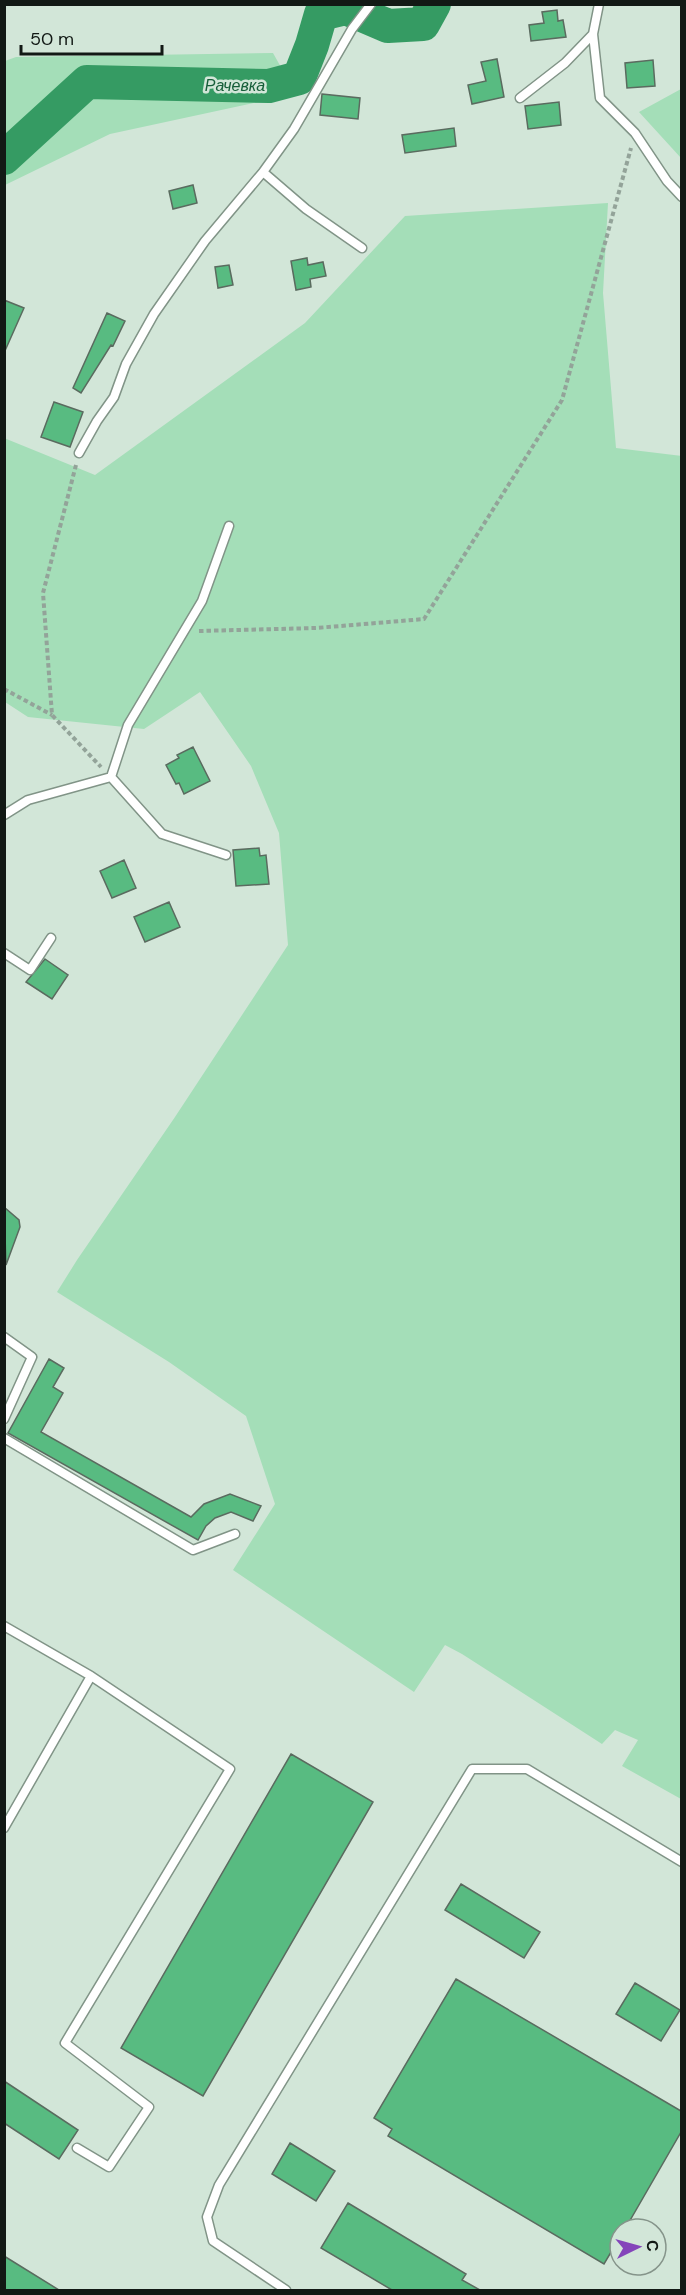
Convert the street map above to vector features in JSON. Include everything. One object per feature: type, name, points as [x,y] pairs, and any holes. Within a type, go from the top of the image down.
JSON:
[{"type":"lane","points":[[79,453],[114,397],[126,364],[154,314],[205,241],[263,172],[294,129],[352,29],[370,4]]},
{"type":"lane","points":[[599,4],[593,34],[600,98],[635,133],[667,182],[681,197]]},
{"type":"lane","points":[[520,98],[565,63],[593,34]]},
{"type":"lane","points":[[263,172],[306,208],[362,248]]},
{"type":"lane","points":[[111,777],[128,725],[202,602],[229,526]]},
{"type":"lane","points":[[4,814],[28,800],[111,777]]},
{"type":"lane","points":[[111,777],[162,834],[226,855]]},
{"type":"lane","points":[[4,953],[30,970],[51,938]]},
{"type":"lane","points":[[4,1337],[32,1357],[4,1419]]},
{"type":"lane","points":[[4,1438],[193,1550],[236,1534]]},
{"type":"lane","points":[[4,1626],[91,1676],[230,1769],[65,2043],[149,2107],[109,2167],[77,2148]]},
{"type":"lane","points":[[4,1828],[91,1676]]},
{"type":"lane","points":[[286,2290],[213,2241],[207,2217],[219,2185],[472,1769],[527,1769],[681,1862]]},
{"type":"path","points":[[184,631],[316,628],[424,619],[562,400],[635,133]]},
{"type":"path","points":[[52,715],[43,593],[79,453]]},
{"type":"path","points":[[4,689],[52,715],[111,777]]},
{"type":"green space","points":[[273,53],[296,94],[110,134],[5,185],[5,61],[16,57]]},
{"type":"green space","points":[[681,89],[681,158],[639,112]]},
{"type":"green space","points":[[608,203],[603,293],[616,448],[682,456],[681,1799],[622,1766],[638,1740],[615,1730],[602,1744],[445,1645],[414,1692],[233,1570],[275,1504],[246,1416],[169,1362],[57,1292],[288,945],[279,833],[251,766],[200,692],[144,729],[28,717],[5,702],[4,438],[95,475],[305,323],[405,216]]},
{"type":"building","points":[[557,10],[558,21],[563,20],[566,37],[531,41],[529,25],[544,23],[542,12]]},
{"type":"building","points":[[497,59],[504,97],[472,104],[468,85],[486,81],[481,62]]},
{"type":"building","points":[[653,60],[655,86],[627,88],[625,63]]},
{"type":"building","points":[[322,94],[360,98],[358,119],[320,115]]},
{"type":"building","points":[[559,102],[561,125],[528,129],[525,106]]},
{"type":"building","points":[[454,128],[456,146],[405,153],[402,135]]},
{"type":"building","points":[[193,185],[197,203],[173,209],[169,191]]},
{"type":"building","points":[[307,258],[308,265],[323,262],[326,276],[310,279],[311,287],[296,290],[291,261]]},
{"type":"building","points":[[229,265],[233,285],[218,288],[215,267]]},
{"type":"building","points":[[4,300],[24,308],[4,353]]},
{"type":"building","points":[[107,313],[125,321],[113,346],[111,345],[81,393],[73,388]]},
{"type":"building","points":[[54,402],[83,412],[70,447],[41,437]]},
{"type":"building","points":[[193,747],[210,781],[184,794],[166,765],[179,758],[177,755]]},
{"type":"building","points":[[259,848],[260,856],[266,855],[269,884],[236,886],[233,850]]},
{"type":"building","points":[[124,860],[136,888],[112,898],[100,871]]},
{"type":"building","points":[[169,902],[180,927],[145,942],[134,917]]},
{"type":"building","points":[[45,959],[68,975],[52,999],[26,982]]},
{"type":"building","points":[[4,1207],[19,1220],[20,1227],[6,1265]]},
{"type":"building","points":[[49,1359],[64,1368],[53,1387],[63,1393],[41,1432],[191,1517],[204,1504],[230,1494],[261,1506],[253,1521],[231,1512],[215,1518],[206,1526],[198,1540],[8,1433]]},
{"type":"building","points":[[291,1754],[373,1802],[203,2096],[121,2048]]},
{"type":"building","points":[[461,1884],[540,1932],[524,1958],[445,1910]]},
{"type":"building","points":[[456,1979],[681,2111],[681,2132],[632,2217],[608,2217],[608,2257],[604,2264],[388,2136],[392,2129],[374,2118]]},
{"type":"building","points":[[635,1983],[680,2010],[661,2041],[616,2014]]},
{"type":"building","points":[[4,2081],[78,2130],[59,2159],[4,2123]]},
{"type":"building","points":[[290,2143],[335,2171],[316,2201],[272,2174]]},
{"type":"building","points":[[348,2203],[466,2274],[462,2280],[480,2290],[392,2290],[321,2248]]},
{"type":"building","points":[[4,2256],[59,2290],[4,2290]]},
{"type":"waterway","name":"Рачевка","points":[[4,158],[87,82],[269,86],[299,78],[321,14],[346,8],[388,26],[423,24],[434,4]]}]
